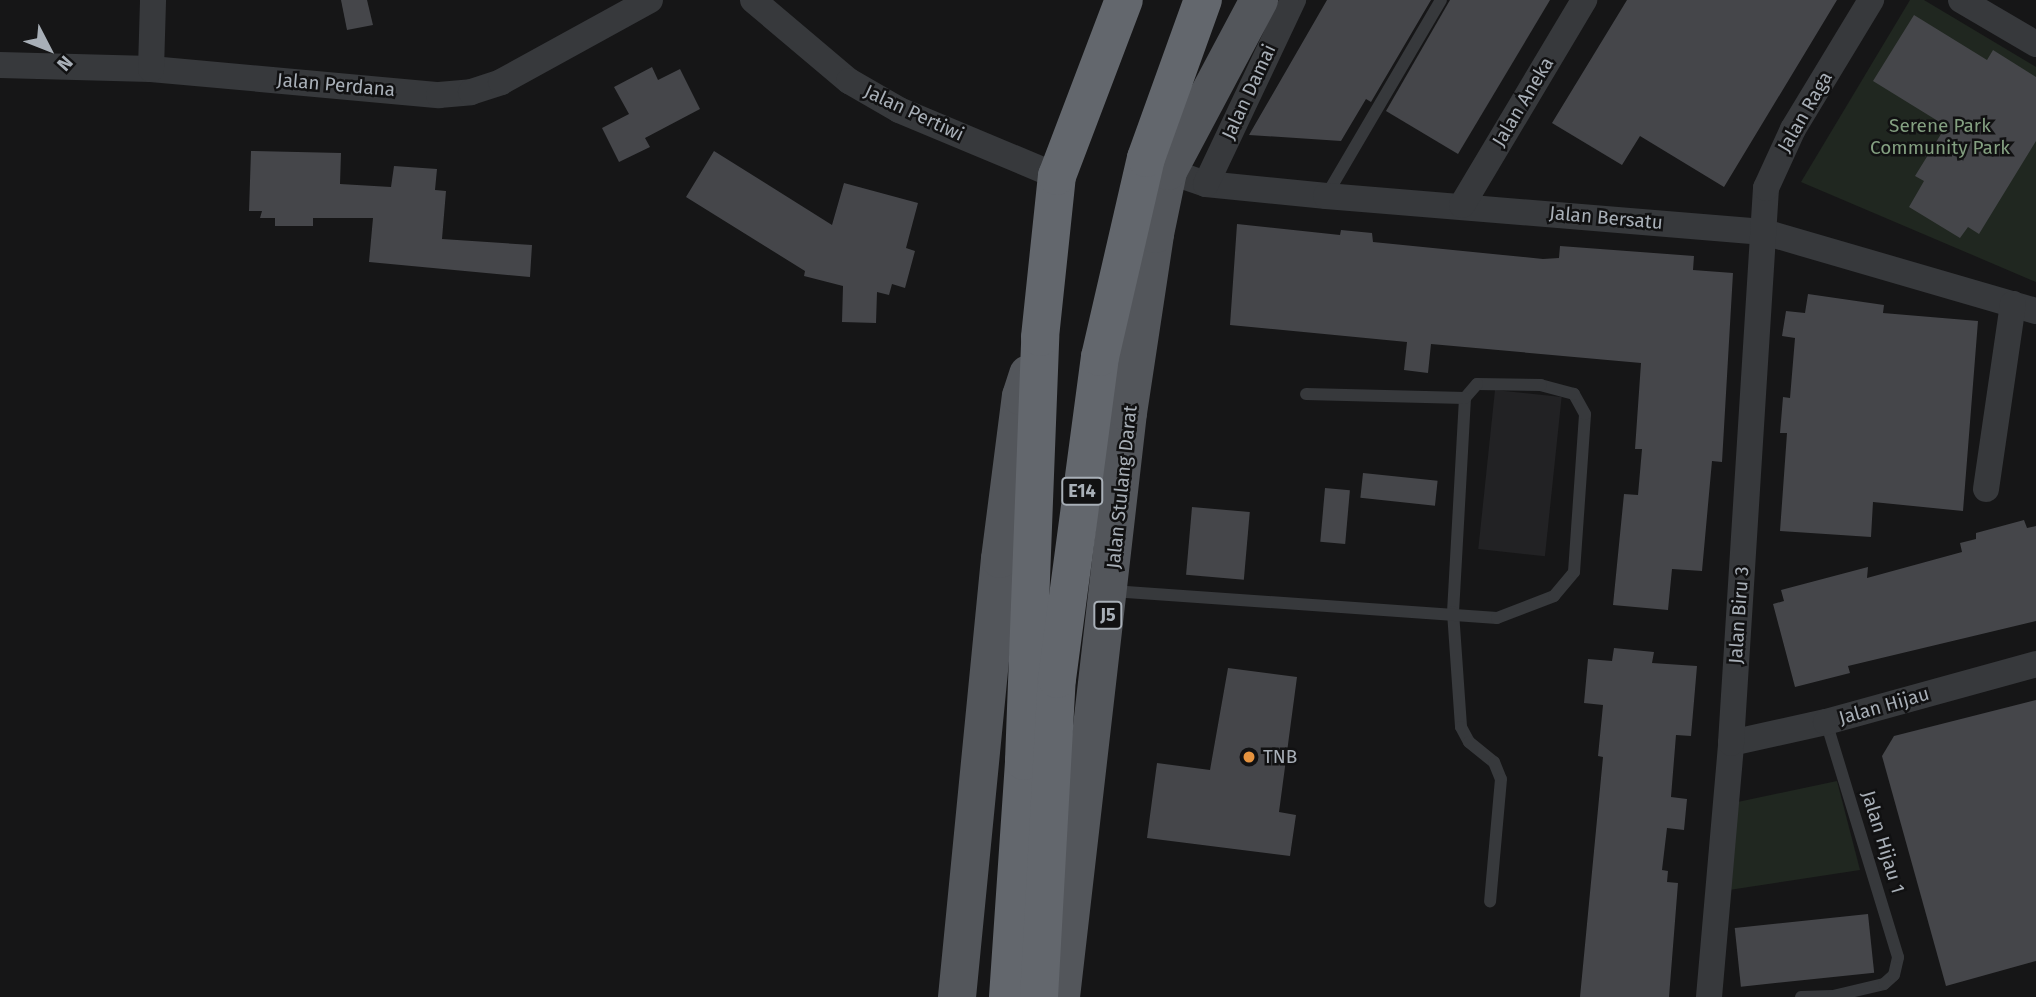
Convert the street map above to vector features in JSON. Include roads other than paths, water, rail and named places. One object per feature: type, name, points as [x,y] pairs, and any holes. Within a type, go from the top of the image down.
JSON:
[{"type":"highway","name":"E14","points":[[1008,997],[1024,761],[1040,337],[1057,176],[1124,0]]},
{"type":"highway","name":"E14","points":[[1039,997],[1057,679],[1100,357],[1146,158],[1203,0]]},
{"type":"main road","name":"Jalan Stulang Darat","points":[[1061,997],[1111,590],[1130,400],[1168,171],[1259,0]]},
{"type":"main road","points":[[957,997],[1000,559],[1021,396],[1040,337]]},
{"type":"street","points":[[151,69],[153,0]]},
{"type":"street","name":"Jalan Perdana","points":[[0,65],[151,69],[439,94],[471,92],[501,82],[650,0]]},
{"type":"street","name":"Jalan Pertiwi","points":[[753,0],[849,81],[899,110],[1057,176]]},
{"type":"street","name":"Jalan Damai","points":[[1206,184],[1293,0]]},
{"type":"street","name":"Jalan Aneka","points":[[1462,205],[1584,0]]},
{"type":"street","name":"Jalan Raga","points":[[1764,232],[1766,188],[1775,163],[1871,0]]},
{"type":"street","points":[[1961,0],[2036,44]]},
{"type":"street","name":"Jalan Bersatu","points":[[1168,171],[1206,184],[1764,232],[2025,308]]},
{"type":"street","name":"Jalan Biru 3","points":[[1709,997],[1731,743],[1764,232]]},
{"type":"street","points":[[1986,489],[2025,308]]},
{"type":"street","name":"Jalan Hijau","points":[[1731,743],[1826,722],[2036,664]]},
{"type":"lane","points":[[1326,196],[1441,0]]},
{"type":"lane","points":[[1111,590],[1452,612],[1497,618],[1522,612],[1554,596],[1574,572],[1585,414],[1574,394],[1541,385],[1477,384],[1465,398],[1452,612],[1461,727],[1469,743],[1494,762],[1501,779],[1490,902]]},
{"type":"lane","points":[[1306,394],[1465,398]]},
{"type":"lane","name":"Jalan Hijau 1","points":[[1826,722],[1898,957],[1894,975],[1884,984],[1833,996]]},
{"type":"lane","points":[[1801,997],[1833,996]]},
{"type":"place","name":"TNB","points":[[1249,757]]},
{"type":"park label","name":"Serene Park Community Park","points":[[1940,137]]}]
